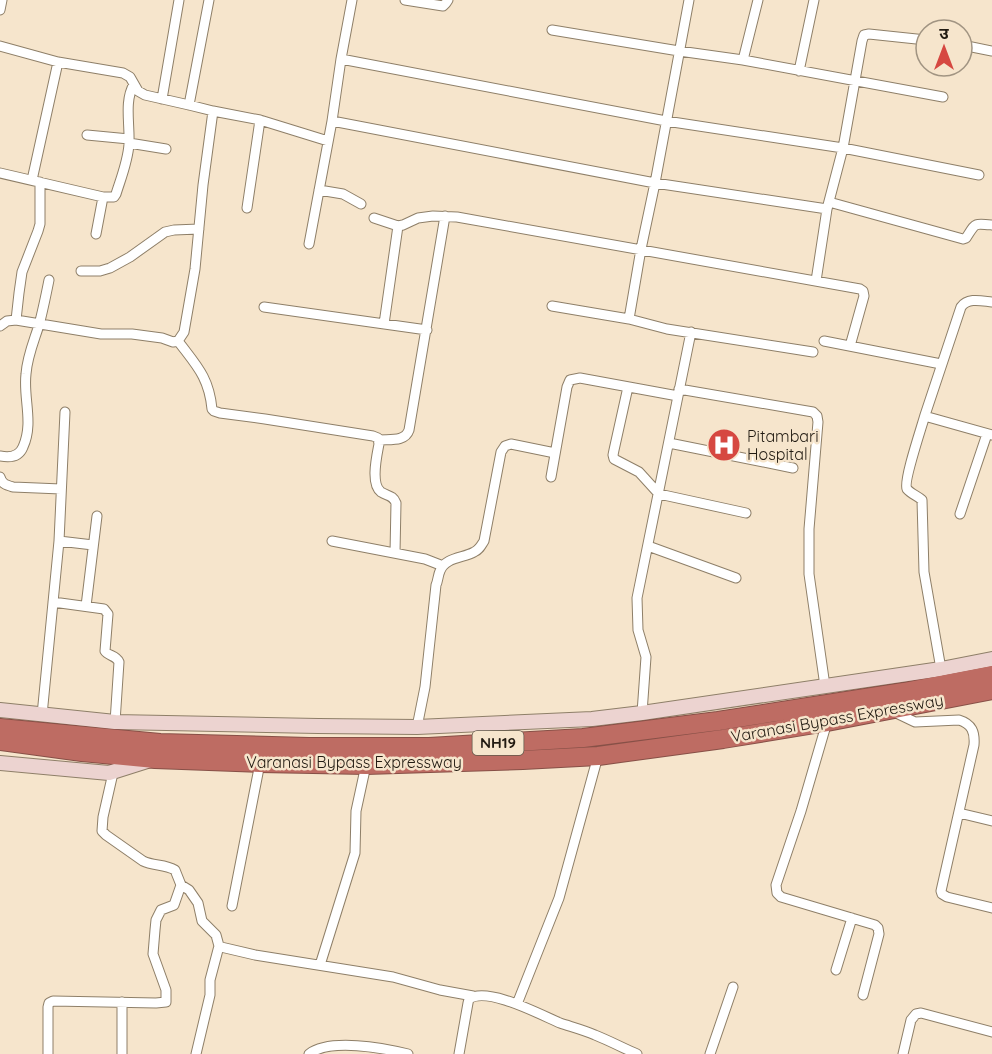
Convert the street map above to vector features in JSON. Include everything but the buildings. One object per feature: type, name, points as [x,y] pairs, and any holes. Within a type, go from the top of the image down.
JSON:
[{"type":"highway","name":"Varanasi Bypass Expressway","points":[[0,728],[160,742],[309,747],[429,747],[583,738],[718,721],[904,692],[992,675]]},
{"type":"highway","name":"Varanasi Bypass Expressway","points":[[0,741],[155,759],[260,763],[430,764],[598,756],[827,722],[992,690]]},
{"type":"street","points":[[162,99],[179,0]]},
{"type":"street","points":[[189,105],[209,0]]},
{"type":"street","points":[[309,243],[352,0]]},
{"type":"street","points":[[405,0],[442,6],[448,0]]},
{"type":"street","points":[[629,320],[690,0]]},
{"type":"street","points":[[743,60],[759,0]]},
{"type":"street","points":[[799,71],[814,0]]},
{"type":"street","points":[[552,30],[743,60],[943,97]]},
{"type":"street","points":[[816,281],[828,205],[843,148],[864,35],[914,39]]},
{"type":"street","points":[[0,46],[58,62],[123,73],[130,77],[141,94],[260,120],[328,141]]},
{"type":"street","points":[[974,47],[992,51]]},
{"type":"street","points":[[341,59],[666,121],[843,148],[979,174]]},
{"type":"street","points":[[16,320],[22,272],[40,224],[36,181],[58,62]]},
{"type":"street","points":[[0,173],[111,198],[116,194],[126,161],[129,141],[129,96],[134,84]]},
{"type":"street","points":[[0,326],[7,321],[16,320],[101,334],[132,334],[178,341],[184,332],[195,269],[202,185],[213,111]]},
{"type":"street","points":[[247,208],[260,120]]},
{"type":"street","points":[[332,121],[655,183],[828,205],[963,239],[976,224],[992,225]]},
{"type":"street","points":[[87,135],[166,149]]},
{"type":"street","points":[[319,190],[343,194],[361,204]]},
{"type":"street","points":[[96,234],[103,197]]},
{"type":"street","points":[[178,341],[203,375],[209,388],[214,411],[373,436],[379,440],[400,439],[407,435],[445,216]]},
{"type":"street","points":[[374,218],[398,226],[418,218],[457,217],[860,289],[864,296],[850,346]]},
{"type":"street","points":[[384,324],[398,226]]},
{"type":"street","points":[[81,271],[100,271],[110,268],[165,232],[199,230]]},
{"type":"street","points":[[0,456],[14,456],[20,453],[26,440],[29,424],[26,372],[49,280]]},
{"type":"street","points":[[941,669],[924,572],[922,500],[908,490],[906,485],[925,415],[959,313],[964,303],[975,300],[992,302]]},
{"type":"street","points":[[552,306],[813,352]]},
{"type":"street","points":[[264,307],[427,330]]},
{"type":"street","points":[[642,713],[646,657],[638,630],[637,598],[691,332]]},
{"type":"street","points":[[824,341],[941,364]]},
{"type":"street","points":[[551,477],[570,380],[580,378],[628,387],[679,392],[813,412],[818,422],[809,529],[809,574],[825,686]]},
{"type":"street","points":[[628,387],[614,459],[639,472],[658,494],[746,513]]},
{"type":"street","points":[[42,715],[59,541],[65,412]]},
{"type":"street","points":[[925,415],[989,434],[960,514]]},
{"type":"street","points":[[379,440],[375,482],[378,490],[393,498],[396,503],[395,553]]},
{"type":"street","points":[[669,443],[793,468]]},
{"type":"street","points":[[417,727],[425,687],[436,585],[440,570],[456,558],[477,552],[484,541],[501,452],[505,446],[511,444],[555,453]]},
{"type":"street","points":[[0,477],[2,482],[13,487],[62,489]]},
{"type":"street","points":[[86,606],[97,516]]},
{"type":"street","points":[[59,541],[93,545]]},
{"type":"street","points":[[332,541],[425,559],[443,566]]},
{"type":"street","points":[[648,546],[736,578]]},
{"type":"street","points":[[53,602],[104,609],[108,614],[105,651],[119,662],[115,722]]},
{"type":"street","points":[[0,710],[115,722],[318,726],[417,727],[592,719],[941,669],[992,659]]},
{"type":"street","points":[[890,710],[915,722],[959,720],[972,728],[974,745],[941,891],[942,894],[992,908]]},
{"type":"street","points":[[827,722],[776,885],[777,893],[781,897],[875,925],[879,931],[863,994]]},
{"type":"street","points":[[517,1004],[559,898],[598,756]]},
{"type":"street","points":[[0,763],[113,773],[155,759]]},
{"type":"street","points":[[232,906],[260,763]]},
{"type":"street","points":[[320,965],[355,853],[356,811],[366,765]]},
{"type":"street","points":[[113,773],[102,831],[143,861],[175,870],[181,885],[192,893],[198,903],[202,921],[216,935],[219,946],[196,1054]]},
{"type":"street","points":[[958,813],[992,822]]},
{"type":"street","points":[[48,1054],[47,1011],[49,1003],[53,1001],[166,1002],[166,990],[153,954],[156,920],[161,910],[174,905],[181,885]]},
{"type":"street","points":[[837,970],[852,918]]},
{"type":"street","points":[[219,946],[255,955],[393,977],[440,990],[484,996],[517,1004],[593,1034],[624,1051],[638,1054]]},
{"type":"street","points":[[710,1054],[733,987]]},
{"type":"street","points":[[459,1054],[468,1003],[473,996]]},
{"type":"street","points":[[122,1002],[122,1054]]},
{"type":"street","points":[[903,1054],[911,1020],[916,1014],[921,1013],[992,1032]]},
{"type":"street","points":[[309,1054],[316,1050],[349,1045],[382,1048],[408,1054]]},
{"type":"place","name":"Pitambari Hospital","points":[[724,445]]}]
